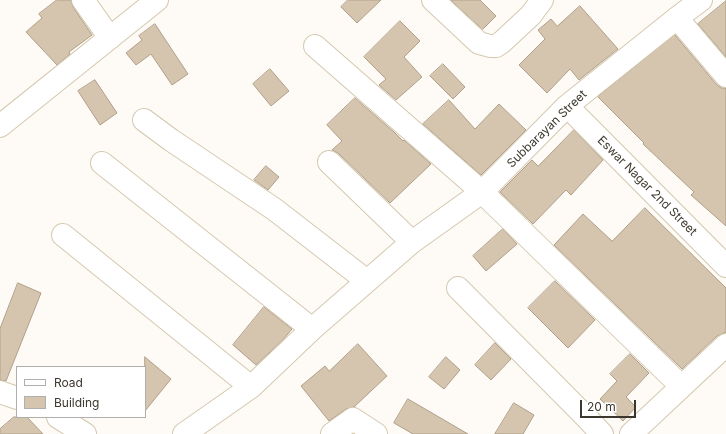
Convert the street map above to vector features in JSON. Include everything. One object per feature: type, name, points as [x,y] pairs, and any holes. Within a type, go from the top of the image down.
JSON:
[{"type":"street","points":[[83,0],[110,38]]},
{"type":"street","points":[[0,126],[157,0]]},
{"type":"street","points":[[433,0],[479,43],[490,46],[496,46],[502,42],[531,15],[542,0]]},
{"type":"street","points":[[690,6],[726,76]]},
{"type":"street","name":"Subbarayan Street","points":[[184,434],[251,387],[312,329],[412,242],[482,192],[567,106],[690,6]]},
{"type":"street","points":[[315,46],[482,192],[681,386]]},
{"type":"street","name":"Eswar Nagar 2nd Street","points":[[567,106],[726,266]]},
{"type":"street","points":[[144,120],[171,140],[274,209],[367,281]]},
{"type":"street","points":[[329,162],[412,242]]},
{"type":"street","points":[[102,163],[312,329]]},
{"type":"street","points":[[63,235],[251,387]]},
{"type":"street","points":[[458,288],[586,416],[602,434]]},
{"type":"street","points":[[630,434],[726,345]]},
{"type":"street","points":[[0,392],[16,398]]},
{"type":"street","points":[[60,418],[84,434]]},
{"type":"street","points":[[332,434],[353,419],[376,434]]},
{"type":"building","points":[[57,0],[71,0],[73,7],[92,35],[69,52],[70,54],[57,65],[26,32],[42,18],[39,14]]},
{"type":"building","points":[[348,0],[381,0],[357,23],[341,7]]},
{"type":"building","points":[[451,0],[480,0],[496,16],[483,29]]},
{"type":"building","points":[[726,1],[726,57],[698,24]]},
{"type":"building","points":[[580,6],[618,49],[579,80],[570,69],[547,93],[519,65],[545,39],[538,30],[551,19],[557,26]]},
{"type":"building","points":[[400,21],[420,41],[404,57],[422,77],[396,100],[379,85],[386,79],[364,57]]},
{"type":"building","points":[[155,24],[188,74],[172,85],[151,54],[136,65],[126,53],[142,40],[139,36]]},
{"type":"building","points":[[675,35],[716,84],[721,88],[726,88],[726,226],[691,195],[694,192],[643,144],[644,143],[598,97]]},
{"type":"building","points":[[443,64],[465,87],[453,99],[430,76]]},
{"type":"building","points":[[270,69],[289,91],[271,106],[253,84]]},
{"type":"building","points":[[95,80],[117,113],[100,125],[78,91]]},
{"type":"building","points":[[355,98],[431,164],[390,203],[338,153],[332,150],[342,141],[327,125]]},
{"type":"building","points":[[449,100],[475,129],[499,104],[526,130],[481,175],[423,124]]},
{"type":"building","points":[[574,130],[603,160],[571,195],[566,190],[533,224],[500,192],[532,160],[538,166]]},
{"type":"building","points":[[266,166],[279,177],[268,190],[254,180]]},
{"type":"building","points":[[645,208],[726,288],[726,332],[717,336],[682,369],[554,245],[583,214],[612,241]]},
{"type":"building","points":[[503,229],[517,244],[486,271],[473,256]]},
{"type":"building","points":[[555,281],[595,320],[568,348],[528,308]]},
{"type":"building","points":[[18,283],[41,293],[6,381],[0,380],[0,329]]},
{"type":"building","points":[[264,307],[292,329],[282,341],[256,365],[233,345]]},
{"type":"building","points":[[495,343],[511,359],[491,380],[475,365]]},
{"type":"building","points":[[358,344],[387,376],[354,407],[346,409],[329,421],[301,386],[325,366],[329,371]]},
{"type":"building","points":[[630,354],[649,373],[626,397],[636,407],[623,421],[600,399],[617,381],[610,374]]},
{"type":"building","points":[[145,357],[171,379],[146,410],[146,366]]},
{"type":"building","points":[[446,357],[460,370],[444,389],[429,377]]},
{"type":"building","points":[[408,399],[468,434],[413,434],[394,423]]},
{"type":"building","points":[[514,403],[534,415],[523,434],[495,434]]},
{"type":"building","points":[[14,417],[28,418],[43,434],[0,434],[0,429]]}]
